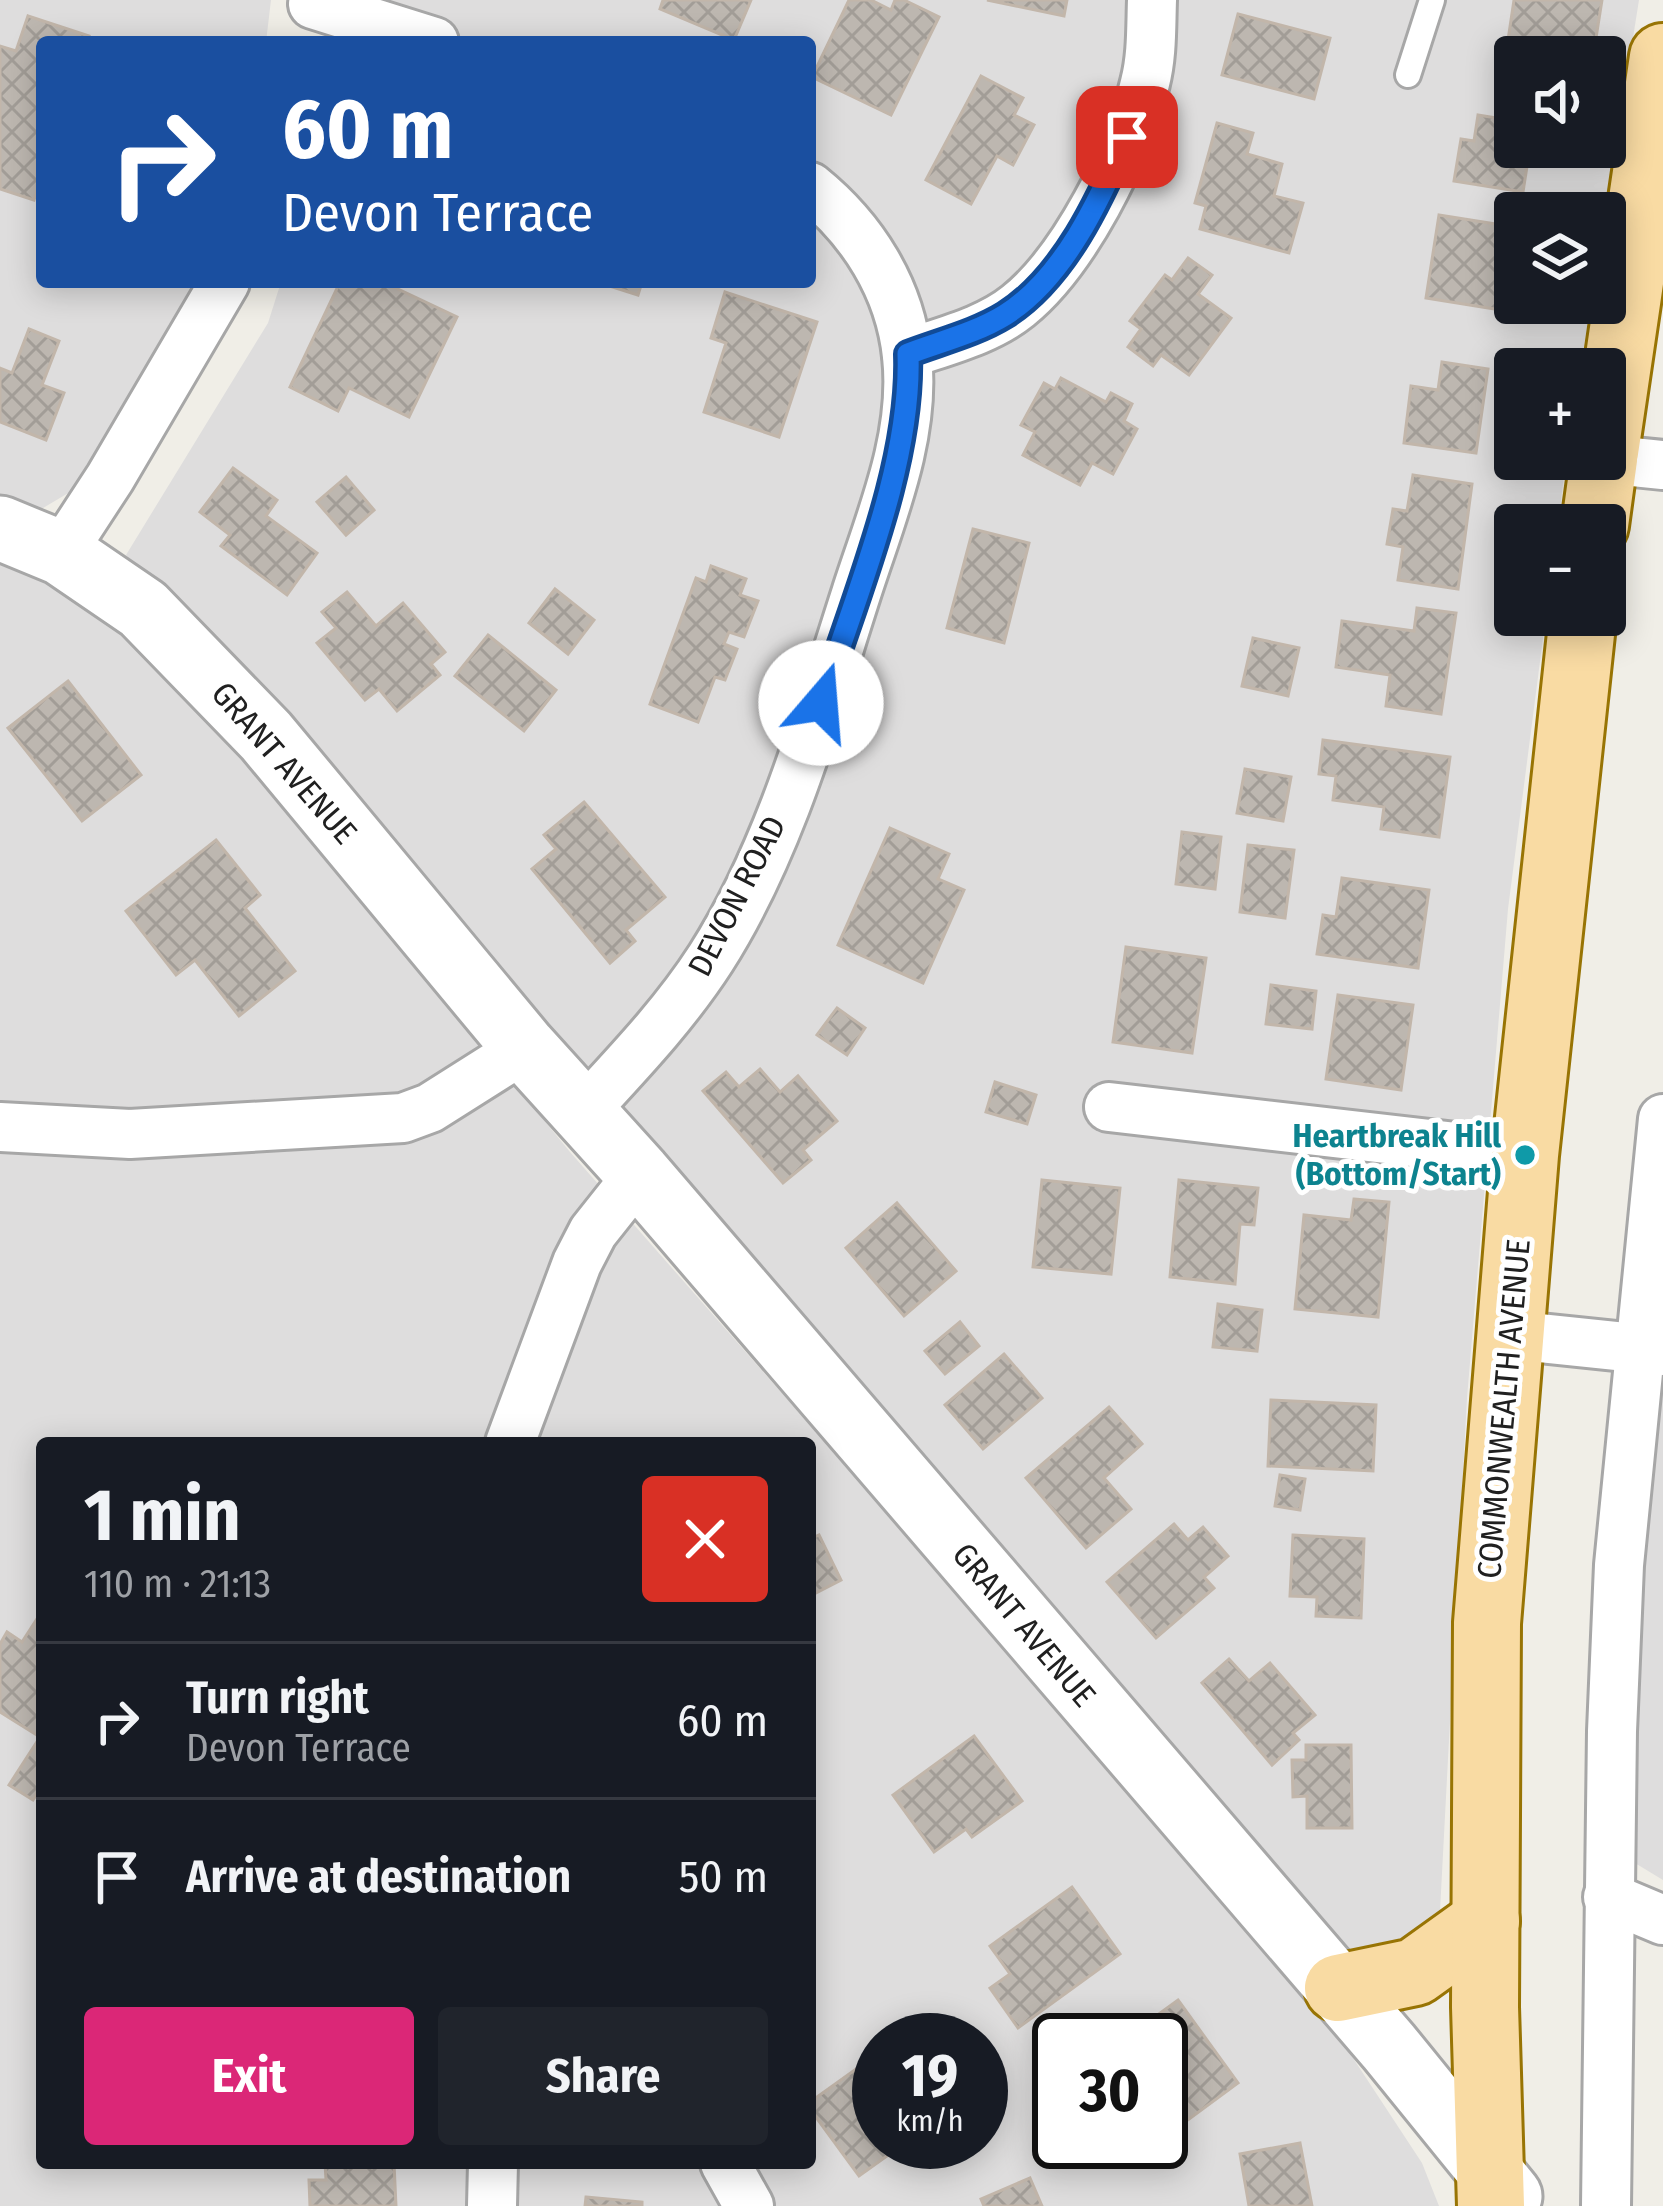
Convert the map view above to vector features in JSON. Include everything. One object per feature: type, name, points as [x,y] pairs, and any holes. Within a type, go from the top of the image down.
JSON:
[{"type":"main road","points":[[1622,348],[1656,145],[1663,57]]},
{"type":"main road","name":"COMMONWEALTH AVENUE","points":[[1499,2195],[1486,1921],[1487,1637],[1525,1154],[1581,636]]},
{"type":"main road","points":[[1338,1988],[1415,1972],[1486,1921]]},
{"type":"street","points":[[908,354],[1000,318],[1021,304],[1063,255],[1118,158],[1135,116],[1149,64],[1152,0]]},
{"type":"street","points":[[311,15],[407,36]]},
{"type":"street","name":"DEVON ROAD","points":[[583,1112],[659,1028],[732,923],[779,818],[821,703],[897,465],[907,409],[908,354],[899,315],[886,280],[863,241],[816,192]]},
{"type":"street","points":[[61,553],[221,288]]},
{"type":"street","points":[[1626,460],[1663,465]]},
{"type":"street","name":"GRANT AVENUE","points":[[0,528],[61,553],[143,609],[266,736],[525,1048],[639,1174],[1338,1988],[1499,2195]]},
{"type":"street","points":[[0,1127],[93,1135],[375,1122],[430,1108],[525,1048]]},
{"type":"street","points":[[1109,1107],[1525,1154]]},
{"type":"street","points":[[1606,2206],[1608,1897],[1619,1564],[1651,1349],[1663,1119]]},
{"type":"street","points":[[512,1437],[577,1262],[593,1232],[639,1174]]},
{"type":"street","points":[[1510,1335],[1651,1349]]},
{"type":"street","points":[[1608,1897],[1663,1920]]},
{"type":"street","points":[[492,2206],[493,2169]]},
{"type":"street","points":[[728,2169],[749,2206]]},
{"type":"lane","points":[[1408,75],[1432,0]]},
{"type":"shaded area","points":[[0,0],[271,0],[267,36],[36,36],[36,288],[193,288],[97,476],[38,511],[0,495]]},
{"type":"shaded area","points":[[338,0],[1639,0],[1626,82],[1626,36],[1494,36],[1494,168],[1612,168],[1608,192],[1494,192],[1494,324],[1588,324],[1584,348],[1494,348],[1494,480],[1563,480],[1561,504],[1494,504],[1494,636],[1543,636],[1508,909],[1467,1398],[1439,1930],[1354,1961],[126,555],[268,323],[279,288],[816,288],[816,36],[335,36]]},
{"type":"shaded area","points":[[0,562],[84,595],[156,647],[570,1152],[896,1523],[1349,2052],[1422,2163],[1439,2206],[0,2206]]},
{"type":"shaded area","points":[[1663,1194],[1663,1880],[1630,1860]]},
{"type":"building","points":[[663,0],[751,0],[736,36],[724,36],[660,9]]},
{"type":"building","points":[[849,0],[871,0],[891,10],[895,0],[904,0],[939,17],[891,115],[816,79],[816,69]]},
{"type":"building","points":[[987,0],[1067,0],[1064,16]]},
{"type":"building","points":[[1514,0],[1602,0],[1596,36],[1509,36]]},
{"type":"building","points":[[1238,14],[1330,38],[1314,99],[1222,75]]},
{"type":"building","points":[[28,16],[89,36],[36,36],[34,200],[0,189],[0,46],[16,51]]},
{"type":"building","points":[[981,76],[1023,98],[1014,115],[1034,125],[1013,165],[997,156],[971,204],[926,180]]},
{"type":"building","points":[[1478,115],[1494,118],[1494,168],[1527,168],[1523,192],[1454,181],[1461,139],[1474,141]]},
{"type":"building","points":[[1217,123],[1253,133],[1247,154],[1282,164],[1274,196],[1303,203],[1289,253],[1200,229],[1206,206],[1195,203]]},
{"type":"building","points":[[1439,215],[1494,224],[1494,309],[1426,298]]},
{"type":"building","points":[[1188,258],[1212,275],[1198,294],[1231,318],[1189,375],[1161,355],[1153,366],[1128,347],[1141,329],[1130,321],[1165,275],[1172,280]]},
{"type":"building","points":[[337,288],[396,288],[457,317],[409,417],[349,388],[338,411],[290,387]]},
{"type":"building","points":[[725,292],[817,322],[779,437],[704,412],[726,343],[711,338]]},
{"type":"building","points":[[29,329],[59,341],[42,385],[64,393],[46,440],[0,422],[0,368],[12,373]]},
{"type":"building","points":[[1442,362],[1488,369],[1476,453],[1404,443],[1411,386],[1438,390]]},
{"type":"building","points":[[1061,378],[1106,402],[1111,393],[1132,404],[1124,421],[1137,429],[1113,474],[1092,463],[1080,485],[1023,455],[1035,432],[1021,425],[1044,383],[1055,389]]},
{"type":"building","points":[[233,468],[277,500],[266,516],[317,553],[287,595],[221,546],[230,535],[200,512]]},
{"type":"building","points":[[1413,475],[1472,484],[1458,589],[1398,580],[1403,547],[1387,544],[1393,509],[1407,511]]},
{"type":"building","points":[[346,477],[374,510],[346,535],[317,502]]},
{"type":"building","points":[[973,529],[1029,543],[1004,643],[947,628]]},
{"type":"building","points":[[711,566],[746,579],[740,595],[758,601],[744,637],[729,632],[724,644],[737,649],[725,680],[715,677],[698,722],[650,704],[696,578],[706,582]]},
{"type":"building","points":[[555,589],[594,620],[568,654],[529,623]]},
{"type":"building","points":[[347,592],[376,626],[403,603],[445,652],[431,664],[440,675],[397,711],[379,689],[365,700],[317,643],[336,628],[322,612]]},
{"type":"building","points":[[1417,608],[1456,613],[1441,714],[1386,706],[1390,675],[1336,667],[1342,621],[1414,631]]},
{"type":"building","points":[[488,635],[556,690],[524,731],[455,676]]},
{"type":"building","points":[[1253,638],[1299,648],[1288,696],[1242,686]]},
{"type":"building","points":[[68,681],[141,775],[82,821],[8,728]]},
{"type":"building","points":[[1323,740],[1450,757],[1439,837],[1381,829],[1384,807],[1333,800],[1336,776],[1319,774]]},
{"type":"building","points":[[1245,769],[1291,777],[1283,821],[1237,813]]},
{"type":"building","points":[[584,802],[665,897],[626,930],[635,941],[610,963],[532,869],[556,849],[544,835]]},
{"type":"building","points":[[890,828],[949,854],[938,879],[964,890],[923,983],[838,945]]},
{"type":"building","points":[[1182,832],[1221,837],[1215,889],[1176,884]]},
{"type":"building","points":[[216,840],[260,895],[245,908],[295,971],[239,1016],[195,960],[176,975],[126,911]]},
{"type":"building","points":[[1248,845],[1294,850],[1285,918],[1240,912]]},
{"type":"building","points":[[1342,878],[1429,890],[1418,968],[1317,954],[1323,915],[1336,917]]},
{"type":"building","points":[[1126,947],[1206,958],[1192,1053],[1113,1042]]},
{"type":"building","points":[[1271,985],[1316,991],[1312,1029],[1266,1024]]},
{"type":"building","points":[[1338,995],[1413,1005],[1401,1090],[1326,1079]]},
{"type":"building","points":[[837,1008],[865,1028],[847,1055],[817,1035]]},
{"type":"building","points":[[760,1069],[780,1092],[798,1076],[837,1121],[803,1150],[811,1160],[783,1183],[703,1091],[726,1072],[739,1087]]},
{"type":"building","points":[[995,1082],[1036,1095],[1027,1124],[986,1112]]},
{"type":"building","points":[[1042,1180],[1120,1188],[1111,1274],[1033,1267]]},
{"type":"building","points":[[1179,1180],[1258,1188],[1254,1225],[1240,1224],[1235,1284],[1170,1277]]},
{"type":"building","points":[[1354,1199],[1389,1202],[1378,1317],[1295,1309],[1304,1215],[1351,1220]]},
{"type":"building","points":[[897,1203],[956,1271],[904,1316],[846,1248]]},
{"type":"building","points":[[1218,1304],[1262,1310],[1257,1351],[1213,1347]]},
{"type":"building","points":[[960,1322],[979,1346],[945,1374],[925,1351]]},
{"type":"building","points":[[1004,1354],[1042,1398],[983,1449],[945,1405]]},
{"type":"building","points":[[1271,1400],[1376,1405],[1373,1471],[1268,1466]]},
{"type":"building","points":[[1109,1407],[1142,1444],[1104,1478],[1131,1509],[1086,1548],[1026,1478]]},
{"type":"building","points":[[1280,1475],[1305,1479],[1300,1510],[1275,1506]]},
{"type":"building","points":[[1174,1524],[1188,1540],[1203,1527],[1228,1556],[1204,1577],[1214,1588],[1156,1638],[1107,1582]]},
{"type":"building","points":[[1293,1535],[1364,1539],[1361,1618],[1316,1616],[1317,1597],[1290,1596]]},
{"type":"building","points":[[816,1536],[841,1580],[816,1593]]},
{"type":"building","points":[[36,1620],[36,1734],[0,1712],[0,1644],[7,1632],[22,1642]]},
{"type":"building","points":[[1229,1659],[1249,1681],[1270,1663],[1315,1715],[1293,1733],[1299,1740],[1272,1765],[1202,1683]]},
{"type":"building","points":[[974,1736],[1022,1801],[972,1837],[966,1829],[934,1852],[893,1795]]},
{"type":"building","points":[[36,1743],[33,1800],[9,1785]]},
{"type":"building","points":[[1306,1745],[1351,1745],[1352,1828],[1307,1828],[1307,1796],[1293,1797],[1292,1760],[1306,1760]]},
{"type":"building","points":[[1072,1887],[1120,1954],[1039,2013],[1032,2013],[1018,2028],[990,1988],[1010,1974],[990,1946]]},
{"type":"building","points":[[1178,2000],[1187,2013],[1160,2013]]},
{"type":"building","points":[[1188,2014],[1238,2083],[1188,2120]]},
{"type":"building","points":[[852,2072],[852,2166],[816,2117],[816,2098]]},
{"type":"building","points":[[1300,2143],[1312,2206],[1249,2206],[1240,2154]]},
{"type":"building","points":[[325,2169],[394,2169],[396,2206],[310,2206],[309,2180],[326,2180]]},
{"type":"building","points":[[1030,2178],[1042,2206],[984,2206],[981,2199]]},
{"type":"building","points":[[586,2197],[642,2202],[642,2206],[585,2206]]},
{"type":"place","name":"Heartbreak Hill (Bottom/Start)","points":[[1525,1155]]},
{"type":"route","points":[[821,703],[897,465],[907,409],[908,354],[979,328],[1021,304],[1079,231],[1127,137]]}]
